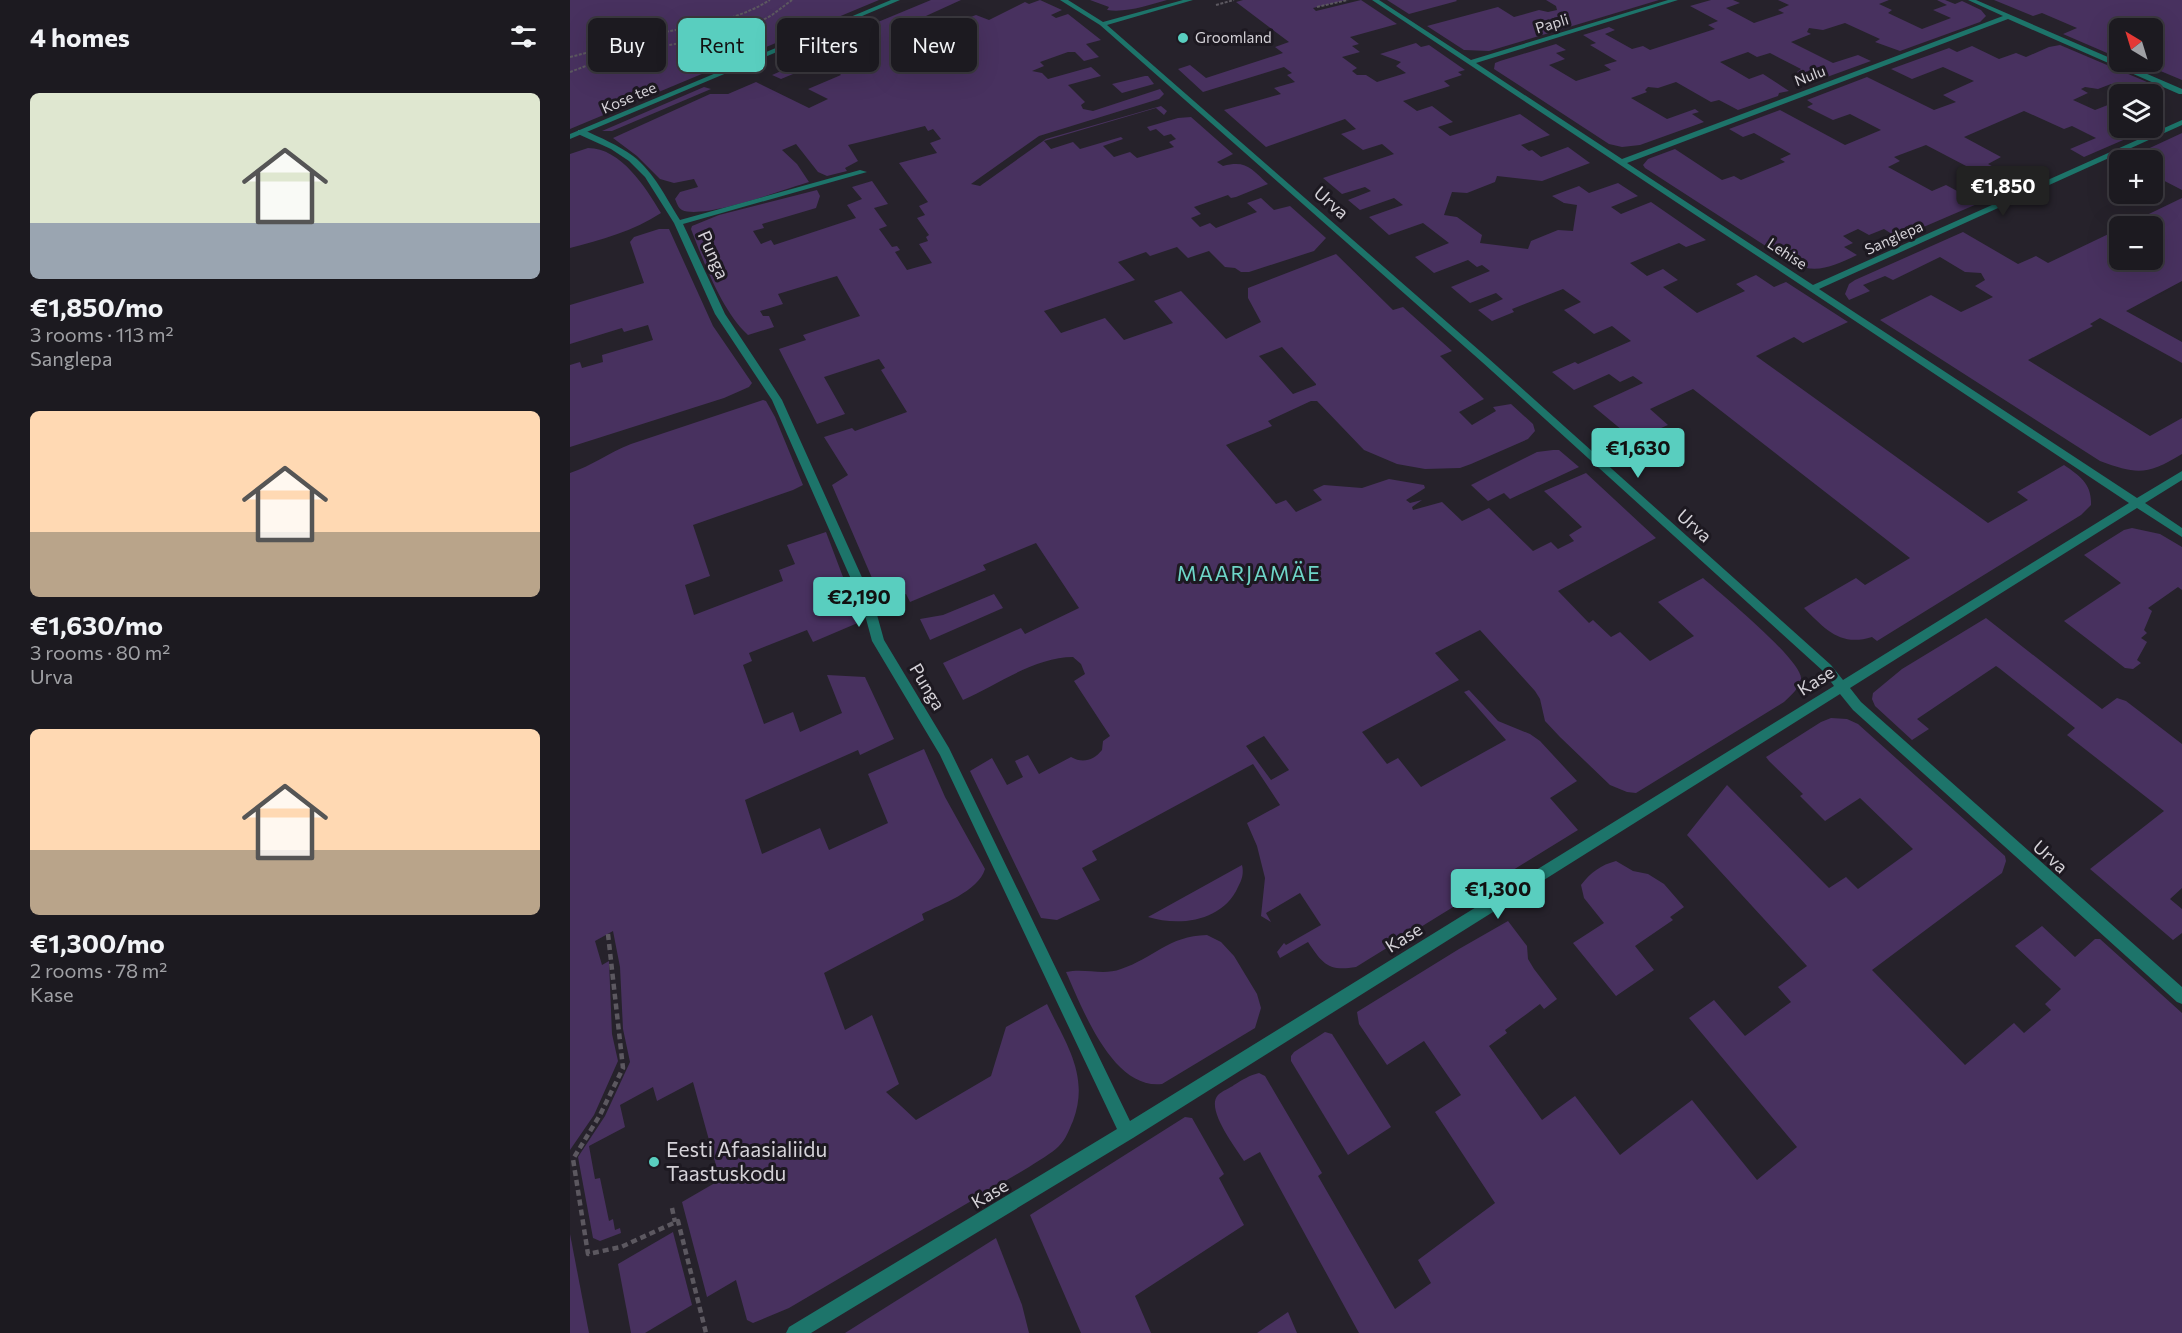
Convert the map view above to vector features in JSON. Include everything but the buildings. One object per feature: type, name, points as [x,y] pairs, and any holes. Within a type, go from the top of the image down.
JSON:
[{"type":"street","name":"Kose tee","points":[[575,135],[897,0]]},
{"type":"street","name":"Urva","points":[[1063,0],[1102,24],[1485,360],[1827,668],[1857,706],[2182,997]]},
{"type":"street","points":[[1102,24],[1190,0]]},
{"type":"street","name":"Lehise","points":[[1376,0],[2182,533]]},
{"type":"street","name":"Papli","points":[[1470,63],[1675,0]]},
{"type":"street","points":[[1971,0],[2182,92]]},
{"type":"street","name":"Nulu","points":[[1622,162],[2009,16]]},
{"type":"street","name":"Sanglepa","points":[[1814,288],[2182,122]]},
{"type":"street","name":"Punga","points":[[575,135],[615,147],[632,159],[648,176],[678,223],[720,314],[777,400],[868,604],[878,640],[945,752],[1127,1132]]},
{"type":"street","points":[[678,223],[863,172]]},
{"type":"street","name":"Kase","points":[[795,1333],[1127,1132],[2182,474]]},
{"type":"path","points":[[570,57],[645,36],[730,21],[755,11],[770,0]]},
{"type":"path","points":[[570,72],[624,52],[721,37],[745,30],[772,15],[792,0]]},
{"type":"path","points":[[1317,7],[1348,0]]},
{"type":"path","points":[[608,934],[614,960],[618,1032],[624,1061],[623,1068],[600,1115],[573,1160],[588,1254],[596,1255],[621,1246],[678,1221],[706,1333]]},
{"type":"path","points":[[672,1208],[675,1222]]},
{"type":"shaded area","points":[[570,0],[879,0],[836,18],[777,18],[777,43],[765,48],[765,18],[678,18],[678,72],[707,72],[570,129]]},
{"type":"shaded area","points":[[931,0],[961,0],[922,18],[891,18],[891,72],[977,72],[977,18],[968,18],[976,15],[989,20],[1025,2],[1029,4],[1040,0],[1062,10],[1051,15],[1056,18],[1068,14],[1101,40],[1086,44],[1099,57],[1084,61],[1075,52],[1068,52],[1040,62],[1044,66],[1032,71],[1042,73],[1048,79],[1091,67],[1101,76],[1068,85],[1085,102],[1081,105],[1083,109],[1093,111],[1160,89],[1164,94],[1159,99],[1039,136],[971,184],[980,186],[1046,139],[1161,106],[1167,111],[1164,115],[1156,108],[1044,141],[1051,149],[1073,142],[1080,149],[1121,137],[1123,139],[1103,146],[1114,157],[1130,152],[1137,158],[1174,147],[1169,142],[1176,139],[1171,134],[1164,136],[1156,129],[1150,131],[1147,127],[1178,118],[1191,117],[1233,154],[1217,162],[1223,166],[1238,164],[1248,167],[1268,184],[1236,197],[1231,198],[1228,195],[1194,207],[1201,214],[1191,218],[1200,227],[1210,223],[1216,228],[1257,212],[1247,203],[1261,198],[1274,210],[1290,206],[1326,238],[1314,251],[1249,272],[1225,267],[1209,251],[1188,258],[1177,247],[1150,256],[1146,252],[1118,262],[1135,280],[1044,311],[1061,333],[1105,318],[1124,340],[1173,323],[1154,301],[1181,291],[1226,339],[1261,322],[1248,298],[1248,288],[1336,254],[1393,310],[1403,307],[1452,351],[1440,356],[1484,399],[1459,412],[1472,425],[1496,411],[1493,407],[1511,404],[1533,424],[1535,431],[1528,439],[1460,468],[1425,469],[1397,464],[1364,450],[1317,401],[1311,401],[1268,421],[1272,426],[1226,445],[1276,504],[1286,500],[1296,512],[1322,500],[1313,490],[1324,485],[1362,488],[1389,479],[1424,485],[1425,488],[1406,500],[1410,503],[1422,500],[1412,507],[1413,510],[1442,502],[1462,521],[1489,508],[1533,551],[1551,542],[1558,549],[1574,541],[1569,535],[1582,527],[1544,491],[1586,473],[1656,538],[1558,591],[1589,623],[1593,620],[1611,637],[1620,632],[1650,661],[1694,636],[1658,602],[1703,578],[1759,627],[1789,658],[1798,670],[1801,679],[1799,686],[1784,702],[1636,793],[1627,792],[1610,785],[1545,721],[1540,699],[1535,691],[1480,630],[1435,653],[1459,680],[1362,732],[1387,764],[1398,758],[1421,787],[1506,740],[1464,692],[1469,690],[1498,721],[1530,734],[1540,741],[1577,781],[1550,798],[1578,830],[1356,967],[1332,967],[1317,955],[1308,942],[1280,958],[1277,952],[1284,943],[1286,945],[1321,925],[1300,893],[1266,913],[1271,922],[1261,916],[1265,878],[1257,846],[1247,823],[1280,805],[1253,764],[1092,851],[1097,860],[1082,868],[1100,900],[1057,920],[1041,918],[970,771],[992,758],[1007,785],[1023,777],[1015,761],[1028,755],[1039,774],[1071,757],[1080,760],[1092,758],[1102,750],[1103,741],[1110,736],[1074,681],[1085,674],[1081,664],[1073,657],[1059,658],[1030,667],[963,700],[943,663],[1021,628],[1025,634],[1079,608],[1036,543],[983,565],[986,570],[910,602],[906,594],[881,599],[832,485],[848,475],[824,437],[852,428],[855,431],[907,412],[881,370],[885,368],[879,359],[824,377],[845,414],[817,424],[779,349],[806,340],[803,335],[860,316],[837,276],[778,294],[783,304],[760,311],[763,316],[769,316],[774,327],[748,335],[722,300],[691,229],[692,226],[719,215],[817,190],[820,196],[816,208],[762,224],[764,228],[753,231],[761,244],[771,240],[774,245],[856,218],[847,205],[862,199],[852,187],[872,181],[888,204],[874,208],[887,226],[879,229],[892,247],[897,246],[900,250],[895,252],[907,270],[932,263],[919,244],[928,241],[926,237],[929,235],[917,218],[925,215],[919,206],[928,202],[899,163],[937,153],[930,143],[941,139],[933,129],[928,131],[925,126],[848,145],[858,161],[845,168],[847,171],[827,176],[818,172],[796,144],[782,150],[797,164],[809,182],[764,197],[707,211],[693,212],[682,210],[675,199],[680,192],[698,187],[694,179],[674,183],[660,179],[637,156],[613,138],[710,94],[728,94],[756,82],[809,108],[828,99],[808,89],[841,75],[839,73],[879,72],[879,22]],"holes":[[[1282,347],[1316,384],[1293,394],[1259,356]],[[1264,736],[1289,770],[1271,780],[1246,746]]]},
{"type":"shaded area","points":[[1090,0],[1167,0],[1115,11],[1107,10],[1109,7]]},
{"type":"shaded area","points":[[1243,0],[1347,0],[1313,8],[1316,11],[1361,0],[1397,24],[1350,37],[1359,44],[1352,46],[1360,52],[1342,57],[1357,68],[1352,71],[1357,75],[1366,75],[1377,82],[1406,73],[1396,66],[1401,62],[1380,54],[1416,43],[1421,47],[1429,45],[1465,70],[1458,72],[1462,75],[1444,81],[1450,86],[1403,101],[1417,111],[1432,106],[1453,122],[1438,127],[1450,136],[1520,114],[1550,135],[1521,145],[1529,151],[1532,150],[1541,157],[1568,147],[1590,163],[1542,181],[1497,176],[1495,182],[1467,193],[1452,192],[1444,215],[1457,217],[1482,235],[1480,243],[1528,249],[1531,241],[1558,230],[1573,231],[1577,205],[1564,203],[1552,196],[1579,186],[1589,193],[1618,183],[1638,196],[1611,207],[1621,214],[1651,202],[1706,240],[1686,247],[1679,243],[1630,263],[1647,276],[1663,269],[1678,280],[1663,287],[1697,313],[1745,291],[1736,284],[1756,275],[1774,287],[1786,282],[1848,322],[1803,343],[1794,337],[1756,356],[1988,523],[2028,500],[2017,492],[2064,465],[2084,481],[2089,491],[2091,505],[2081,515],[1877,641],[1872,637],[1851,640],[1834,634],[1804,608],[1856,578],[1865,585],[1910,558],[1693,389],[1650,409],[1668,425],[1634,440],[1593,406],[1643,383],[1633,376],[1620,382],[1609,374],[1574,390],[1552,372],[1575,362],[1578,364],[1631,341],[1612,326],[1594,334],[1564,310],[1581,302],[1563,289],[1512,309],[1514,312],[1492,321],[1478,310],[1503,299],[1496,293],[1470,303],[1451,287],[1490,271],[1482,265],[1477,267],[1468,260],[1434,273],[1415,257],[1449,243],[1423,223],[1389,235],[1369,217],[1403,205],[1394,198],[1360,210],[1348,200],[1371,191],[1365,187],[1342,194],[1323,178],[1394,154],[1382,144],[1363,150],[1341,134],[1356,129],[1345,119],[1266,147],[1224,110],[1281,94],[1274,88],[1295,82],[1287,75],[1292,73],[1284,67],[1203,92],[1178,69],[1190,65],[1206,78],[1283,53],[1275,47],[1289,42],[1236,2]]},
{"type":"shaded area","points":[[1387,0],[1456,0],[1457,1],[1409,14]]},
{"type":"shaded area","points":[[1546,0],[1659,0],[1489,51],[1464,50],[1427,26],[1498,7],[1514,17],[1539,10],[1548,12],[1557,10],[1556,6]]},
{"type":"shaded area","points":[[1711,0],[1733,0],[1740,3],[1726,8],[1754,23],[1784,13],[1778,10],[1789,5],[1778,0],[1889,0],[1879,4],[1892,10],[1888,13],[1922,29],[1951,18],[1933,10],[1947,5],[1937,0],[1955,4],[1962,1],[1981,10],[1986,16],[1980,22],[1900,51],[1875,42],[1880,39],[1845,23],[1823,30],[1809,28],[1807,32],[1811,34],[1791,42],[1833,63],[1858,55],[1871,61],[1816,81],[1797,72],[1801,69],[1770,53],[1757,57],[1748,52],[1720,62],[1749,79],[1763,74],[1789,91],[1738,110],[1719,100],[1711,102],[1676,82],[1658,88],[1648,87],[1645,90],[1647,92],[1631,98],[1667,119],[1695,109],[1699,112],[1692,114],[1704,122],[1640,145],[1622,147],[1609,144],[1494,69],[1495,63],[1556,44],[1566,50],[1556,53],[1565,59],[1549,65],[1576,81],[1611,70],[1604,65],[1617,61],[1590,45],[1596,43],[1583,35],[1609,27],[1615,30],[1605,34],[1632,49],[1643,46],[1650,50],[1715,29],[1708,25],[1718,21],[1690,6]]},
{"type":"shaded area","points":[[1994,0],[2182,0],[2182,80],[2163,72],[2163,18],[2109,18],[2109,54],[2063,34],[2077,28],[2042,13],[2033,16]]},
{"type":"shaded area","points":[[2060,45],[2109,66],[2109,72],[2123,72],[2147,82],[2109,84],[2098,89],[2085,87],[2081,89],[2088,93],[2073,100],[2095,110],[2109,105],[2109,138],[2128,138],[2084,157],[2070,149],[2096,138],[2072,126],[2064,129],[2024,111],[1964,137],[2001,157],[1988,164],[2009,175],[1992,182],[1987,180],[1989,178],[1926,145],[1894,157],[1900,161],[1888,167],[1932,191],[1946,185],[1959,192],[1969,188],[1974,190],[1962,196],[1977,204],[1898,238],[1884,229],[1869,235],[1858,229],[1843,236],[1853,243],[1844,247],[1857,255],[1827,267],[1812,269],[1795,265],[1643,165],[1648,159],[1675,149],[1722,180],[1734,176],[1741,180],[1785,162],[1780,159],[1791,154],[1754,133],[1743,137],[1729,129],[1780,110],[1845,145],[1881,130],[1850,114],[1833,120],[1807,107],[1813,104],[1807,100],[1867,77],[1934,110],[1956,102],[1943,95],[1974,81],[1943,67],[1912,79],[1891,69],[1949,48],[1957,52],[1972,46],[1999,59],[2016,53],[2026,57]]},
{"type":"shaded area","points":[[779,72],[798,72],[781,79],[772,75]]},
{"type":"shaded area","points":[[1148,76],[1154,84],[1122,93],[1112,84]]},
{"type":"shaded area","points":[[704,87],[711,89],[612,131],[602,131]]},
{"type":"shaded area","points":[[2182,133],[2182,190],[2163,180],[2163,150],[2145,150]]},
{"type":"shaded area","points":[[588,148],[600,150],[622,162],[640,181],[661,213],[628,230],[570,248],[570,154]]},
{"type":"shaded area","points":[[2182,198],[2182,281],[2126,311],[2182,342],[2182,363],[2100,318],[2090,324],[2093,326],[2028,360],[2150,436],[2182,418],[2182,454],[2151,469],[2142,471],[2124,469],[2100,461],[1880,320],[1931,295],[1961,312],[1993,297],[1975,286],[1985,280],[1981,273],[1965,272],[1940,257],[1893,280],[1885,276],[1863,285],[1870,291],[1849,300],[1845,294],[1849,284],[1855,280],[1963,232],[2018,264],[2036,256],[2048,263],[2109,234],[2109,270],[2163,270],[2163,216],[2145,216]]},
{"type":"shaded area","points":[[659,229],[669,229],[713,326],[752,383],[749,387],[724,398],[570,447],[570,365],[580,362],[582,368],[603,362],[602,355],[653,340],[648,325],[624,332],[622,328],[570,344],[570,305],[644,283],[630,242],[634,237]]},
{"type":"shaded area","points":[[763,400],[766,401],[775,417],[803,485],[693,525],[710,576],[685,585],[694,615],[783,581],[779,570],[795,564],[787,545],[826,532],[860,622],[813,642],[807,630],[749,653],[752,661],[743,665],[764,724],[793,712],[800,732],[842,713],[827,675],[865,677],[894,739],[860,755],[858,750],[745,800],[762,854],[820,828],[829,850],[888,823],[868,774],[924,749],[945,797],[985,869],[981,877],[967,891],[922,914],[924,920],[824,973],[845,1030],[872,1015],[899,1084],[886,1092],[916,1120],[991,1076],[1006,1027],[1047,1004],[1074,1061],[1079,1089],[1078,1105],[1073,1121],[1064,1140],[1052,1152],[789,1308],[753,1323],[747,1320],[736,1280],[707,1297],[682,1202],[720,1180],[693,1082],[657,1101],[653,1087],[620,1105],[625,1127],[589,1146],[595,1179],[600,1178],[609,1221],[613,1219],[615,1230],[620,1228],[621,1233],[600,1241],[593,1238],[578,1157],[605,1116],[630,1062],[623,1029],[620,967],[613,931],[595,941],[602,965],[609,961],[612,1034],[618,1061],[594,1115],[570,1150],[570,473],[631,444]]},
{"type":"shaded area","points":[[1559,450],[1579,467],[1510,499],[1504,493],[1488,501],[1471,485],[1537,452]]},
{"type":"shaded area","points":[[2132,528],[2160,534],[2182,547],[2182,590],[2178,587],[2148,608],[2152,611],[2144,630],[2147,633],[2141,638],[2147,642],[2137,660],[2141,663],[2133,669],[2125,668],[2064,621],[2121,583],[2084,555],[2124,530]]},
{"type":"shaded area","points":[[994,594],[1003,608],[930,640],[920,619],[943,615]]},
{"type":"shaded area","points":[[1986,618],[2102,709],[2117,698],[2126,701],[2182,744],[2182,888],[2170,899],[2182,909],[2182,933],[2173,940],[2090,869],[2164,811],[2067,735],[2075,728],[1999,668],[1996,666],[1917,719],[1929,729],[1912,740],[1875,706],[1872,699],[1873,693],[1902,669]]},
{"type":"shaded area","points":[[1831,718],[1847,719],[1858,724],[2005,856],[2006,861],[2002,873],[1872,970],[1965,1065],[2014,1023],[2024,1033],[2051,1010],[2045,1004],[2061,989],[2015,946],[2042,926],[2075,957],[2095,939],[2100,939],[2182,1013],[2182,1333],[1359,1333],[1260,1152],[1244,1161],[1229,1138],[1215,1109],[1218,1095],[1252,1075],[1259,1073],[1265,1076],[1322,1173],[1318,1176],[1395,1309],[1431,1283],[1418,1260],[1495,1203],[1435,1112],[1461,1095],[1424,1041],[1387,1065],[1359,1024],[1357,1012],[1508,921],[1527,946],[1528,959],[1534,969],[1557,999],[1544,1009],[1540,1004],[1505,1030],[1507,1033],[1489,1046],[1542,1120],[1575,1096],[1620,1155],[1692,1100],[1757,1180],[1797,1147],[1689,1018],[1714,1000],[1745,1036],[1791,1002],[1778,987],[1807,966],[1687,835],[1727,785],[1829,888],[1846,877],[1858,889],[1913,849],[1860,798],[1825,821],[1800,796],[1803,794],[1766,757]]},
{"type":"shaded area","points":[[1616,861],[1633,871],[1648,874],[1664,884],[1684,907],[1670,917],[1673,920],[1635,946],[1654,970],[1616,996],[1573,943],[1604,923],[1584,898],[1581,885],[1597,870]]},
{"type":"shaded area","points":[[1242,865],[1242,879],[1238,887],[1222,907],[1211,914],[1187,921],[1148,917]]},
{"type":"shaded area","points":[[1207,935],[1221,942],[1234,956],[1257,994],[1261,1008],[1255,1028],[1162,1084],[1144,1082],[1128,1074],[1101,1043],[1066,972],[1114,971],[1133,964],[1171,943],[1193,936]]},
{"type":"shaded area","points":[[1325,1032],[1332,1034],[1391,1127],[1348,1155],[1291,1061],[1294,1052]]},
{"type":"shaded area","points":[[1185,1117],[1192,1118],[1224,1174],[1219,1178],[1244,1225],[1135,1296],[1151,1333],[1081,1333],[1030,1215]]},
{"type":"shaded area","points":[[673,1232],[692,1305],[645,1333],[631,1333],[618,1264]]},
{"type":"shaded area","points":[[570,1234],[589,1333],[570,1333]]},
{"type":"shaded area","points":[[996,1238],[1022,1305],[1029,1333],[845,1333]]},
{"type":"shaded area","points":[[1288,1312],[1297,1333],[1257,1333]]},
{"type":"place","name":"Groomland","points":[[1183,38]]},
{"type":"place","name":"Eesti Afaasialiidu Taastuskodu","points":[[654,1162]]},
{"type":"district","name":"MAARJAMÄE","points":[[1249,574]]}]
